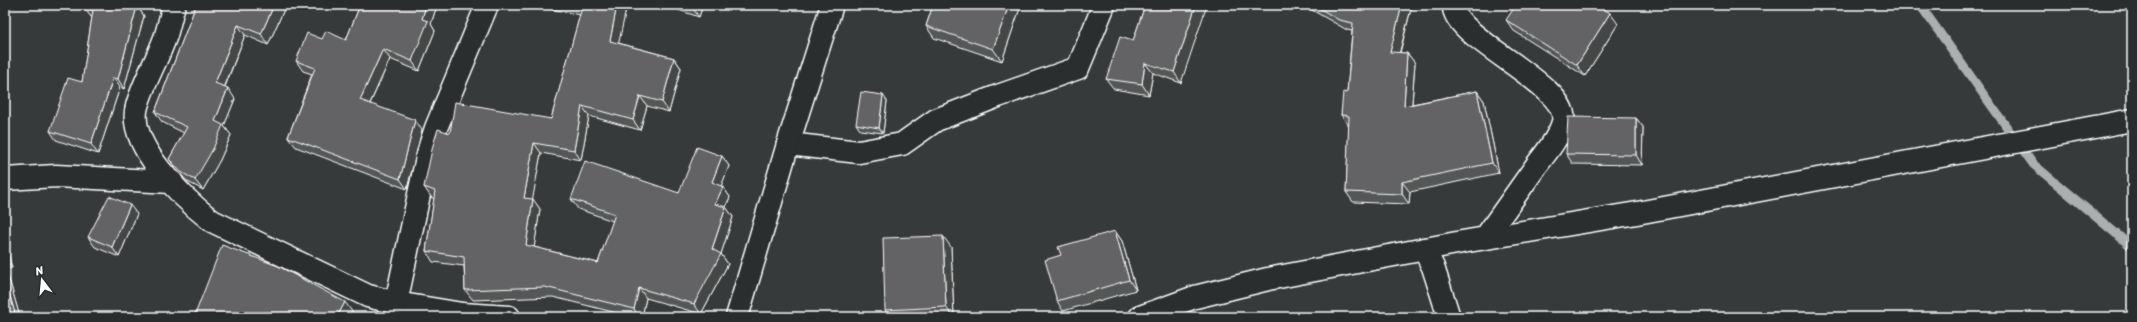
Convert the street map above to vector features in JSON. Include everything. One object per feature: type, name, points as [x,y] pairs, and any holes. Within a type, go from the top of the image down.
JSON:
[{"type":"street","points":[[174,5],[166,35],[136,106],[136,126],[144,148],[191,204],[212,220],[368,296],[396,303],[462,314],[509,317]]},
{"type":"street","points":[[396,303],[428,152],[436,128],[487,5]]},
{"type":"street","points":[[737,317],[788,144],[832,5]]},
{"type":"street","points":[[788,144],[859,152],[902,144],[936,120],[998,96],[1078,68],[1104,5]]},
{"type":"street","points":[[1454,5],[1453,8],[1462,24],[1546,91],[1561,106],[1563,122],[1550,147],[1484,238]]},
{"type":"street","points":[[1140,317],[1195,297],[1268,279],[1484,238],[1637,213],[2132,120]]},
{"type":"street","points":[[5,179],[56,176],[172,182]]},
{"type":"street","points":[[1424,249],[1433,267],[1449,317]]},
{"type":"building","points":[[85,5],[137,6],[118,79],[113,78],[91,144],[50,131],[68,78],[82,82],[93,10],[84,8]]},
{"type":"building","points":[[196,5],[274,5],[261,34],[238,25],[215,83],[228,88],[215,121],[223,125],[213,149],[195,180],[181,172],[169,159],[187,127],[155,112]]},
{"type":"building","points":[[360,5],[426,5],[422,19],[428,21],[412,61],[383,49],[360,100],[415,120],[400,179],[288,137],[315,68],[296,61],[307,33],[322,39],[326,31],[346,40]]},
{"type":"building","points":[[572,5],[617,5],[610,41],[674,58],[662,102],[640,96],[633,120],[582,106],[574,150],[534,143],[524,198],[533,199],[526,245],[598,263],[615,214],[571,199],[585,161],[679,193],[697,147],[722,156],[712,182],[723,187],[715,204],[726,207],[712,249],[721,254],[694,304],[639,288],[634,309],[545,287],[465,290],[464,257],[426,251],[435,191],[424,187],[438,129],[450,133],[455,102],[551,119],[582,7]]},
{"type":"building","points":[[933,5],[1009,5],[993,49],[926,26]]},
{"type":"building","points":[[1145,5],[1196,5],[1174,72],[1145,63],[1142,84],[1106,79],[1120,37],[1133,41]]},
{"type":"building","points":[[1314,5],[1402,5],[1390,52],[1407,53],[1404,106],[1477,91],[1492,163],[1402,182],[1402,194],[1346,192],[1349,116],[1341,115],[1343,92],[1347,93],[1353,23],[1339,20]]},
{"type":"building","points":[[1516,5],[1598,5],[1610,13],[1577,65],[1506,20]]},
{"type":"building","points":[[861,92],[883,95],[879,128],[856,124]]},
{"type":"building","points":[[1568,117],[1636,118],[1636,155],[1566,154]]},
{"type":"building","points":[[109,196],[130,205],[112,247],[88,237]]},
{"type":"building","points":[[1115,231],[1129,280],[1057,301],[1045,260],[1061,255],[1058,247]]},
{"type":"building","points":[[943,236],[946,307],[885,310],[883,238]]},
{"type":"building","points":[[222,245],[278,266],[345,302],[337,317],[194,317]]},
{"type":"building","points":[[5,278],[16,317],[5,317]]},
{"type":"waterway","points":[[1920,5],[2033,164],[2132,247]]}]
